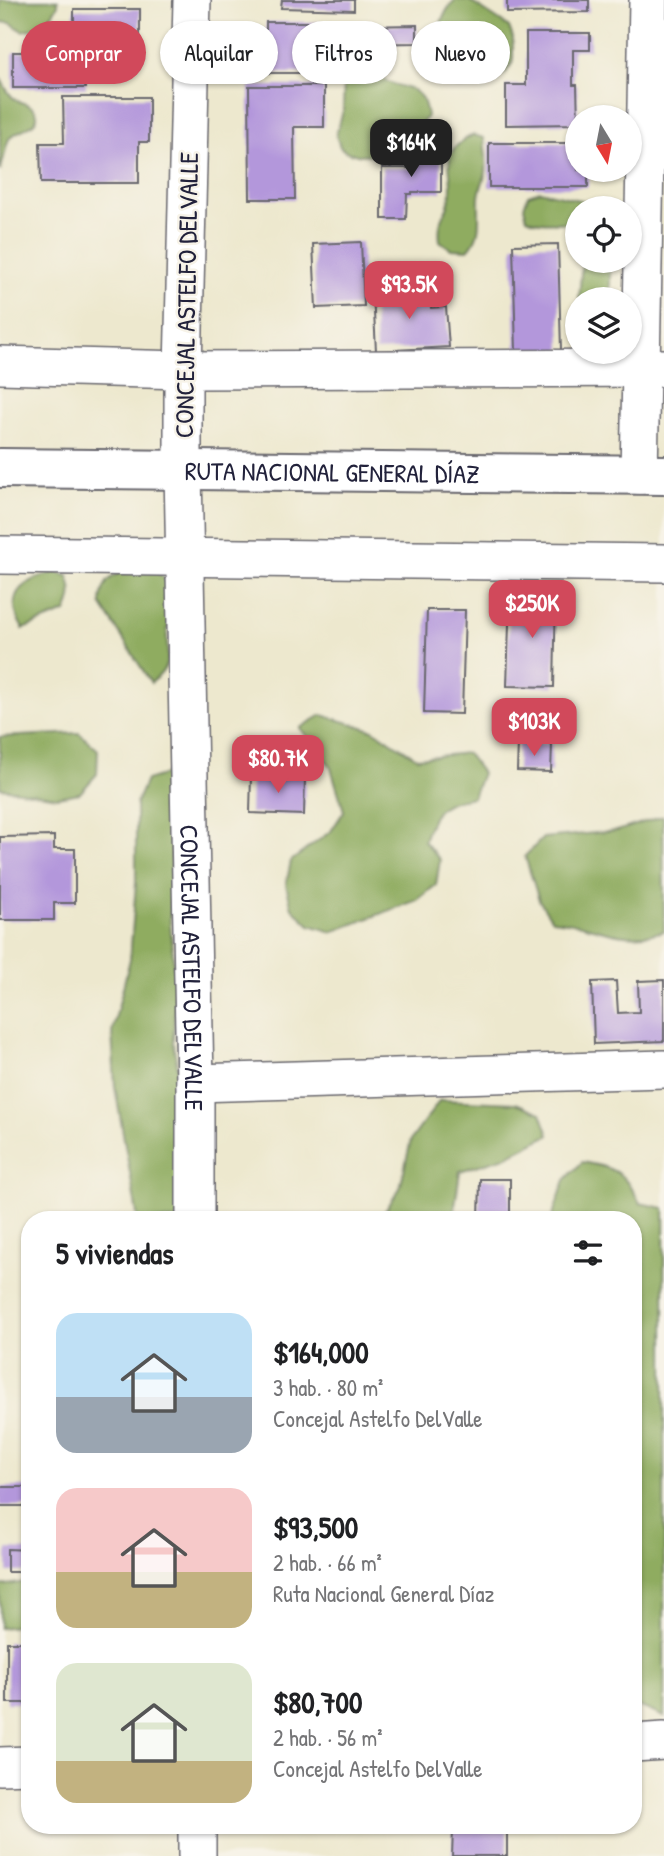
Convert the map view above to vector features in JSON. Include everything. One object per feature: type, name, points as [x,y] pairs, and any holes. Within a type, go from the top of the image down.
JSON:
[{"type":"highway","name":"RUTA NACIONAL GENERAL DÍAZ","points":[[0,468],[651,475]]},
{"type":"street","name":"CONCEJAL ASTELFO DELVALLE","points":[[192,0],[183,470],[195,1211]]},
{"type":"street","points":[[648,0],[651,475]]},
{"type":"street","points":[[0,365],[183,370],[652,368]]},
{"type":"street","points":[[0,555],[664,563]]},
{"type":"street","points":[[195,1083],[664,1069]]},
{"type":"street","points":[[642,1742],[664,1741]]},
{"type":"street","points":[[0,1766],[21,1765]]},
{"type":"street","points":[[197,1834],[197,1856]]},
{"type":"green space","points":[[0,0],[58,0],[58,5],[48,21],[21,21],[21,30],[11,23],[0,22]]},
{"type":"green space","points":[[455,0],[468,0],[500,21],[442,21]]},
{"type":"green space","points":[[510,30],[513,38],[513,62],[510,66]]},
{"type":"green space","points":[[0,77],[6,90],[16,100],[33,108],[37,115],[33,124],[9,139],[0,171]]},
{"type":"green space","points":[[344,84],[394,84],[417,92],[425,105],[427,116],[383,154],[357,155],[340,147],[336,135],[343,111]]},
{"type":"green space","points":[[446,84],[476,84],[458,88]]},
{"type":"green space","points":[[473,135],[484,138],[486,159],[486,172],[479,195],[478,232],[468,250],[451,249],[440,241],[439,233],[450,198],[450,156],[461,142]]},
{"type":"green space","points":[[540,191],[565,197],[565,223],[540,222],[527,218],[524,207],[528,195]]},
{"type":"green space","points":[[581,273],[610,273],[610,287],[580,287]]},
{"type":"green space","points":[[155,570],[169,585],[172,604],[167,634],[167,662],[161,674],[151,683],[101,604],[102,592],[111,578],[126,572]]},
{"type":"green space","points":[[56,572],[68,576],[71,586],[72,594],[66,612],[23,629],[15,606],[19,590],[34,580]]},
{"type":"green space","points":[[322,715],[373,730],[417,758],[467,753],[482,773],[473,797],[445,805],[431,821],[424,841],[440,860],[436,885],[417,900],[332,932],[310,925],[292,908],[286,885],[291,861],[331,831],[344,811],[330,765],[300,728]]},
{"type":"green space","points":[[79,733],[98,750],[97,774],[80,793],[57,797],[0,788],[0,737]]},
{"type":"green space","points":[[169,773],[173,798],[170,921],[176,991],[173,1042],[181,1088],[177,1211],[136,1211],[115,1087],[112,1032],[130,959],[136,883],[136,803],[146,780]]},
{"type":"green space","points":[[663,816],[664,931],[633,936],[552,920],[539,900],[525,856],[543,838],[617,831]]},
{"type":"green space","points":[[440,1100],[516,1103],[541,1113],[549,1135],[505,1157],[460,1171],[454,1211],[385,1211],[400,1188],[411,1140]]},
{"type":"green space","points":[[582,1162],[611,1169],[624,1178],[640,1203],[664,1208],[664,1717],[642,1707],[642,1211],[554,1211],[565,1180]]},
{"type":"green space","points":[[21,1583],[21,1625],[0,1628],[0,1586]]},
{"type":"building","points":[[282,0],[354,0],[354,10],[281,8]]},
{"type":"building","points":[[507,0],[589,0],[589,12],[507,13]]},
{"type":"building","points":[[74,9],[140,9],[140,21],[74,21]]},
{"type":"building","points":[[278,22],[292,22],[292,73],[278,73]]},
{"type":"building","points":[[397,25],[411,25],[411,43],[397,43]]},
{"type":"building","points":[[526,33],[590,33],[590,50],[573,50],[573,85],[577,85],[578,105],[565,105],[565,124],[506,125],[506,85],[526,85]]},
{"type":"building","points":[[13,52],[21,52],[21,84],[86,84],[86,88],[13,88]]},
{"type":"building","points":[[249,86],[324,86],[324,127],[294,127],[295,199],[250,199]]},
{"type":"building","points":[[63,97],[149,97],[149,142],[139,142],[139,183],[41,183],[40,143],[64,143]]},
{"type":"building","points":[[412,142],[441,142],[441,192],[407,194],[406,219],[382,219],[382,168],[411,168]]},
{"type":"building","points":[[489,143],[565,143],[565,182],[588,182],[588,187],[489,187]]},
{"type":"building","points":[[361,242],[364,306],[316,308],[313,244]]},
{"type":"building","points":[[558,244],[561,350],[516,351],[513,245]]},
{"type":"building","points":[[430,289],[431,308],[446,307],[449,347],[376,351],[373,293]]},
{"type":"building","points":[[510,593],[556,594],[554,687],[507,686]]},
{"type":"building","points":[[427,610],[465,610],[462,714],[424,713]]},
{"type":"building","points":[[518,743],[552,744],[551,772],[517,771]]},
{"type":"building","points":[[251,775],[305,776],[304,815],[250,813]]},
{"type":"building","points":[[54,836],[54,849],[75,849],[75,903],[54,903],[54,920],[0,920],[0,837]]},
{"type":"building","points":[[664,980],[664,1041],[594,1044],[592,982],[616,981],[618,1013],[639,1012],[638,981]]},
{"type":"building","points":[[480,1179],[510,1179],[510,1211],[479,1211]]},
{"type":"building","points":[[0,1487],[21,1487],[21,1506],[0,1506]]},
{"type":"building","points":[[7,1549],[21,1550],[21,1572],[7,1572]]},
{"type":"building","points":[[7,1642],[21,1642],[21,1703],[7,1703]]},
{"type":"building","points":[[453,1834],[507,1834],[507,1856],[452,1856]]}]
